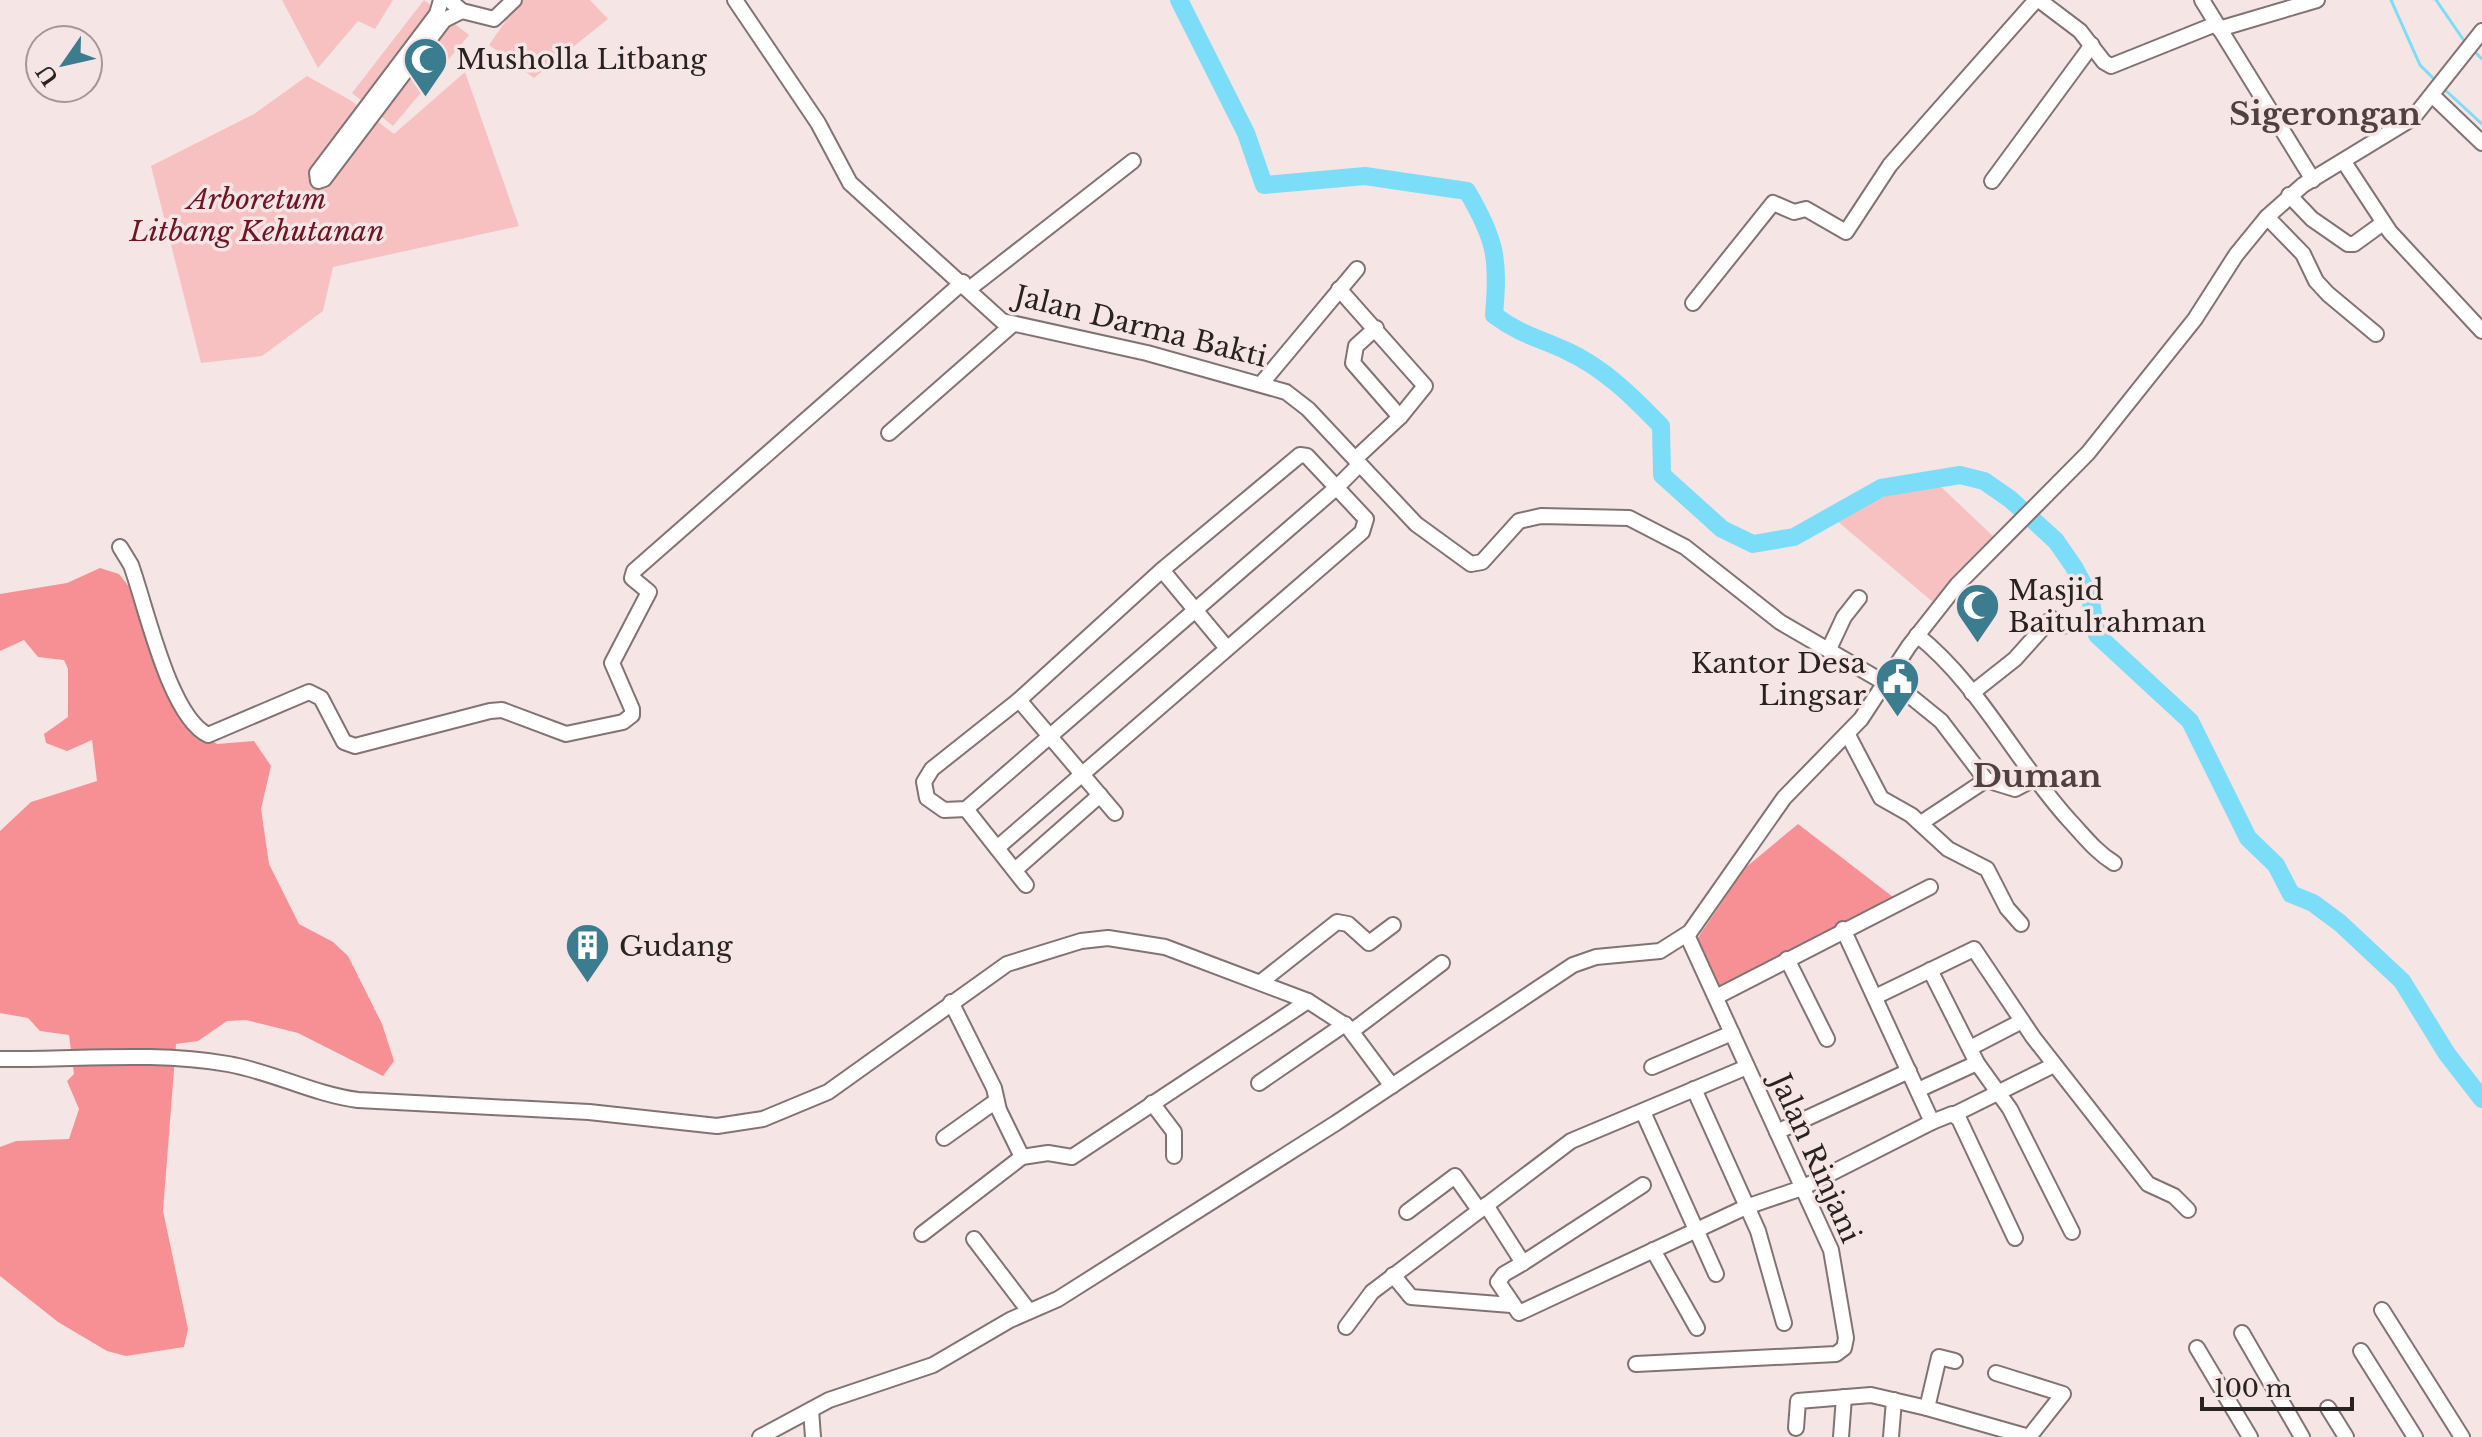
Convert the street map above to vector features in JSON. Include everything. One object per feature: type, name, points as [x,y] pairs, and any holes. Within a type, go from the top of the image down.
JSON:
[{"type":"street","points":[[449,0],[462,11]]},
{"type":"street","points":[[369,112],[317,173],[318,181],[324,179],[441,11],[462,11],[498,19],[514,0]]},
{"type":"street","name":"Jalan Darma Bakti","points":[[735,0],[818,123],[850,183],[996,316],[1012,325],[1147,353],[1261,384],[1293,396],[1428,535],[1471,564],[1482,562],[1519,521],[1541,516],[1629,518],[1650,526],[1693,552],[1780,622],[1887,681],[1941,721],[1986,780]]},
{"type":"street","points":[[1693,303],[1773,203],[1796,212],[1806,209],[1846,232],[1890,165],[2038,0],[2069,21],[2104,62],[2115,66],[2218,27],[2317,0]]},
{"type":"street","points":[[2202,0],[2313,180]]},
{"type":"street","points":[[760,1437],[933,1365],[1078,1287],[1392,1086],[1573,965],[1596,957],[1651,953],[1687,935],[1795,783],[1848,735],[1917,635],[1957,585],[2022,517],[2072,471],[2107,431],[2195,319],[2236,255],[2267,217],[2289,195],[2409,121],[2482,31]]},
{"type":"street","points":[[1992,181],[2092,45]]},
{"type":"street","points":[[2437,88],[2482,143]]},
{"type":"street","points":[[120,547],[131,565],[180,700],[196,727],[208,735],[309,692],[321,698],[344,742],[355,746],[490,711],[502,710],[566,734],[623,722],[632,715],[632,709],[612,663],[649,592],[632,578],[634,571],[966,286],[1133,161]]},
{"type":"street","points":[[2344,162],[2383,223],[2482,331]]},
{"type":"street","points":[[2289,195],[2312,219],[2348,244],[2383,223]]},
{"type":"street","points":[[2267,217],[2303,254],[2316,281],[2328,294],[2376,334]]},
{"type":"street","points":[[1261,384],[1357,269]]},
{"type":"street","points":[[997,848],[1366,527],[1366,519],[1336,488],[1307,456],[1300,455],[1162,570],[1019,700],[932,769],[924,782],[924,792],[932,804],[953,811],[966,809],[1336,488],[1400,417],[1425,386],[1339,289]]},
{"type":"street","points":[[889,433],[1012,325]]},
{"type":"street","points":[[1376,328],[1356,346],[1353,363],[1400,417]]},
{"type":"street","points":[[1162,570],[1226,647]]},
{"type":"street","points":[[1829,649],[1844,617],[1859,598]]},
{"type":"street","points":[[1972,693],[2015,659],[2049,621],[2053,619],[2063,626]]},
{"type":"street","points":[[1917,635],[1972,693],[2034,779],[2090,845],[2114,863]]},
{"type":"street","points":[[1019,700],[1115,813]]},
{"type":"street","points":[[1848,735],[1879,795],[1921,823],[1948,849],[1987,869],[2007,908],[2021,924]]},
{"type":"street","points":[[1921,823],[1986,780],[2015,789],[2034,779]]},
{"type":"street","points":[[1015,870],[1100,795]]},
{"type":"street","points":[[966,809],[1026,885]]},
{"type":"street","points":[[1716,997],[1843,929],[1930,887]]},
{"type":"street","points":[[1261,982],[1337,922],[1348,924],[1369,943],[1393,925]]},
{"type":"street","points":[[1843,929],[1932,1122]]},
{"type":"street","name":"Jalan Rinjani","points":[[1636,1364],[1836,1354],[1844,1348],[1846,1338],[1831,1250],[1687,935]]},
{"type":"street","points":[[0,1059],[183,1058],[254,1069],[328,1095],[358,1100],[559,1109],[717,1126],[772,1117],[828,1092],[1007,964],[1081,941],[1108,938],[1151,943],[1308,1001],[1348,1027],[1392,1086]]},
{"type":"street","points":[[1875,997],[1974,949],[2054,1065],[2151,1188],[2174,1196],[2188,1210]]},
{"type":"street","points":[[1787,959],[1827,1039]]},
{"type":"street","points":[[1259,1083],[1442,963]]},
{"type":"street","points":[[1930,970],[1977,1063],[2001,1093],[2072,1232]]},
{"type":"street","points":[[922,1234],[1022,1157],[1048,1153],[1072,1157],[1308,1001]]},
{"type":"street","points":[[951,1002],[994,1088],[996,1101],[1022,1157]]},
{"type":"street","points":[[1970,1048],[2022,1021]]},
{"type":"street","points":[[1652,1067],[1732,1033]]},
{"type":"street","points":[[1918,1090],[1977,1063]]},
{"type":"street","points":[[1643,1185],[1504,1274],[1498,1282],[1511,1305],[1521,1313],[1696,1229],[1746,1207],[1802,1188],[2054,1065]]},
{"type":"street","points":[[1346,1327],[1366,1296],[1571,1141],[1747,1067]]},
{"type":"street","points":[[1777,1132],[1909,1071]]},
{"type":"street","points":[[1694,1089],[1758,1231],[1784,1323]]},
{"type":"street","points":[[944,1138],[996,1101]]},
{"type":"street","points":[[1152,1103],[1174,1132],[1174,1156]]},
{"type":"street","points":[[1643,1112],[1716,1274]]},
{"type":"street","points":[[1955,1114],[2015,1238]]},
{"type":"street","points":[[1407,1212],[1455,1176],[1483,1207],[1523,1263]]},
{"type":"street","points":[[974,1239],[1029,1311]]},
{"type":"street","points":[[1653,1250],[1697,1328]]},
{"type":"street","points":[[1393,1275],[1411,1297],[1511,1305]]},
{"type":"street","points":[[2382,1310],[2462,1437]]},
{"type":"street","points":[[2242,1333],[2302,1437]]},
{"type":"street","points":[[2197,1348],[2250,1437]]},
{"type":"street","points":[[2361,1351],[2415,1437]]},
{"type":"street","points":[[1927,1408],[1939,1357],[1955,1361]]},
{"type":"street","points":[[1796,1428],[1798,1401],[1871,1395],[2029,1437],[2063,1394],[1996,1373]]},
{"type":"street","points":[[1841,1437],[1844,1397]]},
{"type":"street","points":[[1891,1437],[1894,1400]]},
{"type":"street","points":[[2328,1408],[2346,1437]]},
{"type":"street","points":[[811,1414],[813,1437]]},
{"type":"green space","points":[[282,0],[393,0],[375,29],[358,21],[318,68]]},
{"type":"green space","points":[[424,0],[469,35],[393,126],[352,93]]},
{"type":"green space","points":[[520,0],[590,0],[608,19],[534,78],[489,45]]},
{"type":"green space","name":"Arboretum Litbang Kehutanan","points":[[465,72],[519,226],[333,267],[323,311],[262,356],[201,363],[151,166],[254,114],[307,76],[350,100],[394,134]]},
{"type":"green space","points":[[1939,485],[1995,538],[1934,603],[1836,520],[1884,492]]},
{"type":"shaded area","points":[[100,568],[119,574],[130,588],[182,721],[217,744],[254,741],[271,766],[261,809],[269,864],[299,924],[333,942],[348,956],[382,1024],[394,1061],[383,1076],[298,1033],[246,1020],[227,1021],[198,1041],[176,1044],[163,1211],[188,1329],[184,1347],[126,1356],[107,1351],[58,1322],[0,1276],[0,1147],[16,1141],[69,1139],[79,1109],[67,1081],[74,1074],[69,1035],[40,1031],[28,1018],[0,1013],[0,831],[31,802],[97,781],[92,740],[67,751],[46,743],[44,734],[68,717],[68,669],[64,660],[38,657],[24,640],[0,651],[0,594],[67,583]]},
{"type":"shaded area","points":[[1798,824],[1893,897],[1714,992],[1695,942],[1745,868]]},
{"type":"waterway","points":[[1179,0],[1246,133],[1264,185],[1365,176],[1467,191],[1484,223],[1493,250],[1496,279],[1494,315],[1522,332],[1581,358],[1629,394],[1661,426],[1662,475],[1722,529],[1753,544],[1794,537],[1881,488],[1960,475],[1984,481],[2010,499],[2056,541],[2074,567],[2090,597],[2097,635],[2190,721],[2248,838],[2276,865],[2291,894],[2313,903],[2340,923],[2402,981],[2447,1054],[2482,1099]]},
{"type":"waterway","points":[[2391,0],[2420,65],[2435,80]]},
{"type":"waterway","points":[[2436,0],[2465,42]]},
{"type":"waterway","points":[[2472,49],[2482,59]]},
{"type":"waterway","points":[[2443,88],[2482,124]]},
{"type":"place","name":"Musholla Litbang","points":[[425,98]]},
{"type":"place","name":"Masjid Baitulrahman","points":[[1977,645]]},
{"type":"place","name":"Kantor Desa Lingsar","points":[[1897,718]]},
{"type":"place","name":"Gudang","points":[[588,985]]},
{"type":"district","name":"Sigerongan","points":[[2325,114]]},
{"type":"district","name":"Duman","points":[[2037,776]]}]
